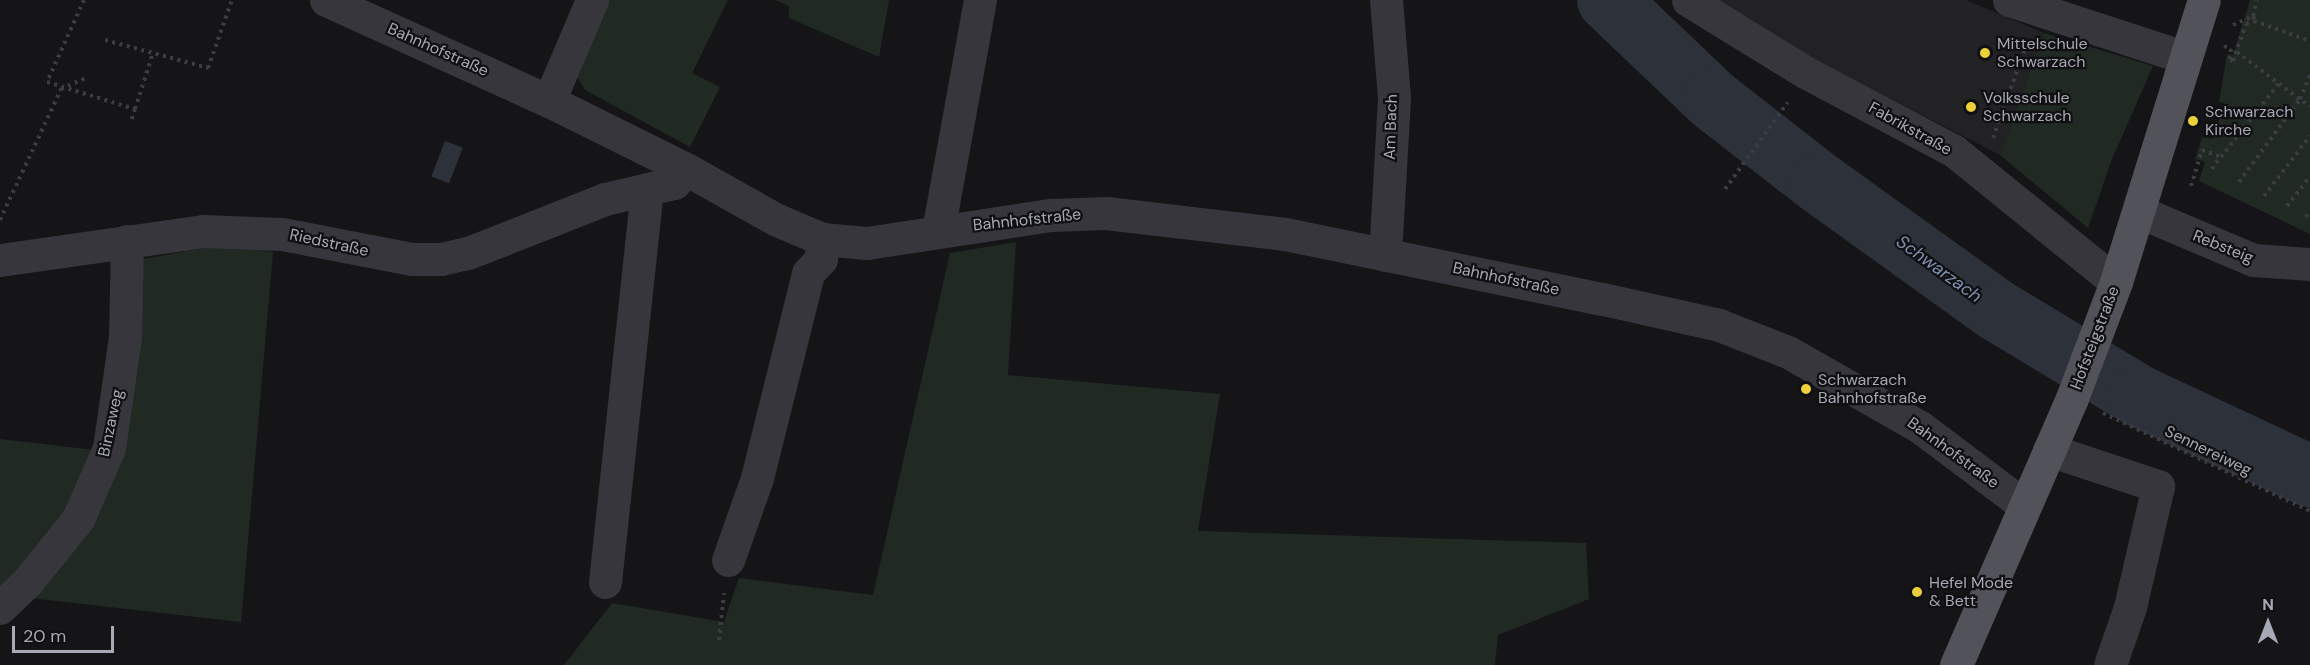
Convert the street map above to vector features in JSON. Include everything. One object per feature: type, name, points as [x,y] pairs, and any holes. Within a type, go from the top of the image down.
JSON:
[{"type":"main road","name":"Hofsteigstraße","points":[[1956,665],[2049,450],[2086,401],[2096,337],[2140,212],[2204,0]]},
{"type":"street","name":"Bahnhofstraße","points":[[326,0],[549,101],[686,169],[777,220],[822,239],[867,243],[1051,215],[1106,213],[1285,234],[1719,325],[1788,352],[1920,427],[2025,506]]},
{"type":"street","points":[[549,101],[592,0]]},
{"type":"street","points":[[938,231],[980,0]]},
{"type":"street","name":"Am Bach","points":[[1385,255],[1394,97],[1386,0]]},
{"type":"street","name":"Fabrikstraße","points":[[1688,0],[1805,72],[1954,151],[2116,282]]},
{"type":"street","points":[[2024,5],[2186,58]]},
{"type":"street","name":"Riedstraße","points":[[0,260],[203,231],[282,234],[412,259],[441,259],[468,253],[605,199],[674,183],[686,169]]},
{"type":"street","points":[[605,582],[647,190]]},
{"type":"street","name":"Rebsteig","points":[[2140,212],[2253,260],[2302,270]]},
{"type":"street","points":[[728,560],[757,478],[808,273],[821,259],[822,239]]},
{"type":"street","name":"Binzaweg","points":[[0,608],[27,582],[78,519],[109,448],[125,337],[127,241]]},
{"type":"street","points":[[2049,450],[2158,486],[2130,607],[2110,665]]},
{"type":"path","points":[[84,0],[47,82],[61,89],[135,109]]},
{"type":"path","points":[[105,40],[208,68],[232,0]]},
{"type":"path","points":[[2231,49],[2230,60],[2233,61],[2246,24],[2254,19],[2257,0]]},
{"type":"path","points":[[1990,148],[2024,5]]},
{"type":"path","points":[[2230,26],[2254,19],[2310,41]]},
{"type":"path","points":[[2237,51],[2310,107]]},
{"type":"path","points":[[131,121],[153,53]]},
{"type":"path","points":[[2239,182],[2300,99],[2310,75]]},
{"type":"path","points":[[0,220],[61,89],[88,77]]},
{"type":"path","points":[[2212,169],[2279,83]]},
{"type":"path","points":[[1725,189],[1781,114]]},
{"type":"path","points":[[2264,196],[2310,135]]},
{"type":"path","points":[[2192,186],[2202,150],[2220,157]]},
{"type":"path","points":[[2287,206],[2310,177]]},
{"type":"path","points":[[2306,217],[2310,211]]},
{"type":"path","name":"Sennereiweg","points":[[2086,401],[2310,511]]},
{"type":"path","points":[[719,640],[728,560]]},
{"type":"shaded area","points":[[605,0],[728,0],[692,73],[720,87],[690,147],[585,90],[573,70]]},
{"type":"shaded area","points":[[775,0],[889,0],[879,57],[789,18],[789,6]]},
{"type":"shaded area","points":[[1711,0],[1966,0],[2044,33],[2000,155],[1736,19]]},
{"type":"shaded area","points":[[2250,0],[2310,0],[2310,234],[2199,181],[2205,162],[2195,159],[2202,137],[2213,139],[2224,103],[2219,102],[2227,54],[2233,55]]},
{"type":"shaded area","points":[[2044,33],[2153,66],[2112,159],[2088,228],[2000,155]]},
{"type":"shaded area","points":[[445,141],[463,148],[449,183],[431,176]]},
{"type":"shaded area","points":[[1016,242],[1008,375],[1220,394],[1198,531],[1586,543],[1589,599],[1498,635],[1495,665],[564,665],[612,603],[724,622],[739,578],[873,595],[950,253]]},
{"type":"shaded area","points":[[215,246],[273,252],[241,622],[30,598],[0,588],[0,439],[112,452],[138,260]]},
{"type":"waterway","name":"Schwarzach","points":[[1608,0],[1713,100],[1821,184],[1998,311],[2139,396],[2310,476]]},
{"type":"place","name":"Mittelschule Schwarzach","points":[[1985,53]]},
{"type":"place","name":"Volksschule Schwarzach","points":[[1971,107]]},
{"type":"place","name":"Schwarzach Kirche","points":[[2193,121]]},
{"type":"place","name":"Schwarzach Bahnhofstraße","points":[[1806,389]]},
{"type":"place","name":"Hefel Mode & Bett","points":[[1917,592]]}]
